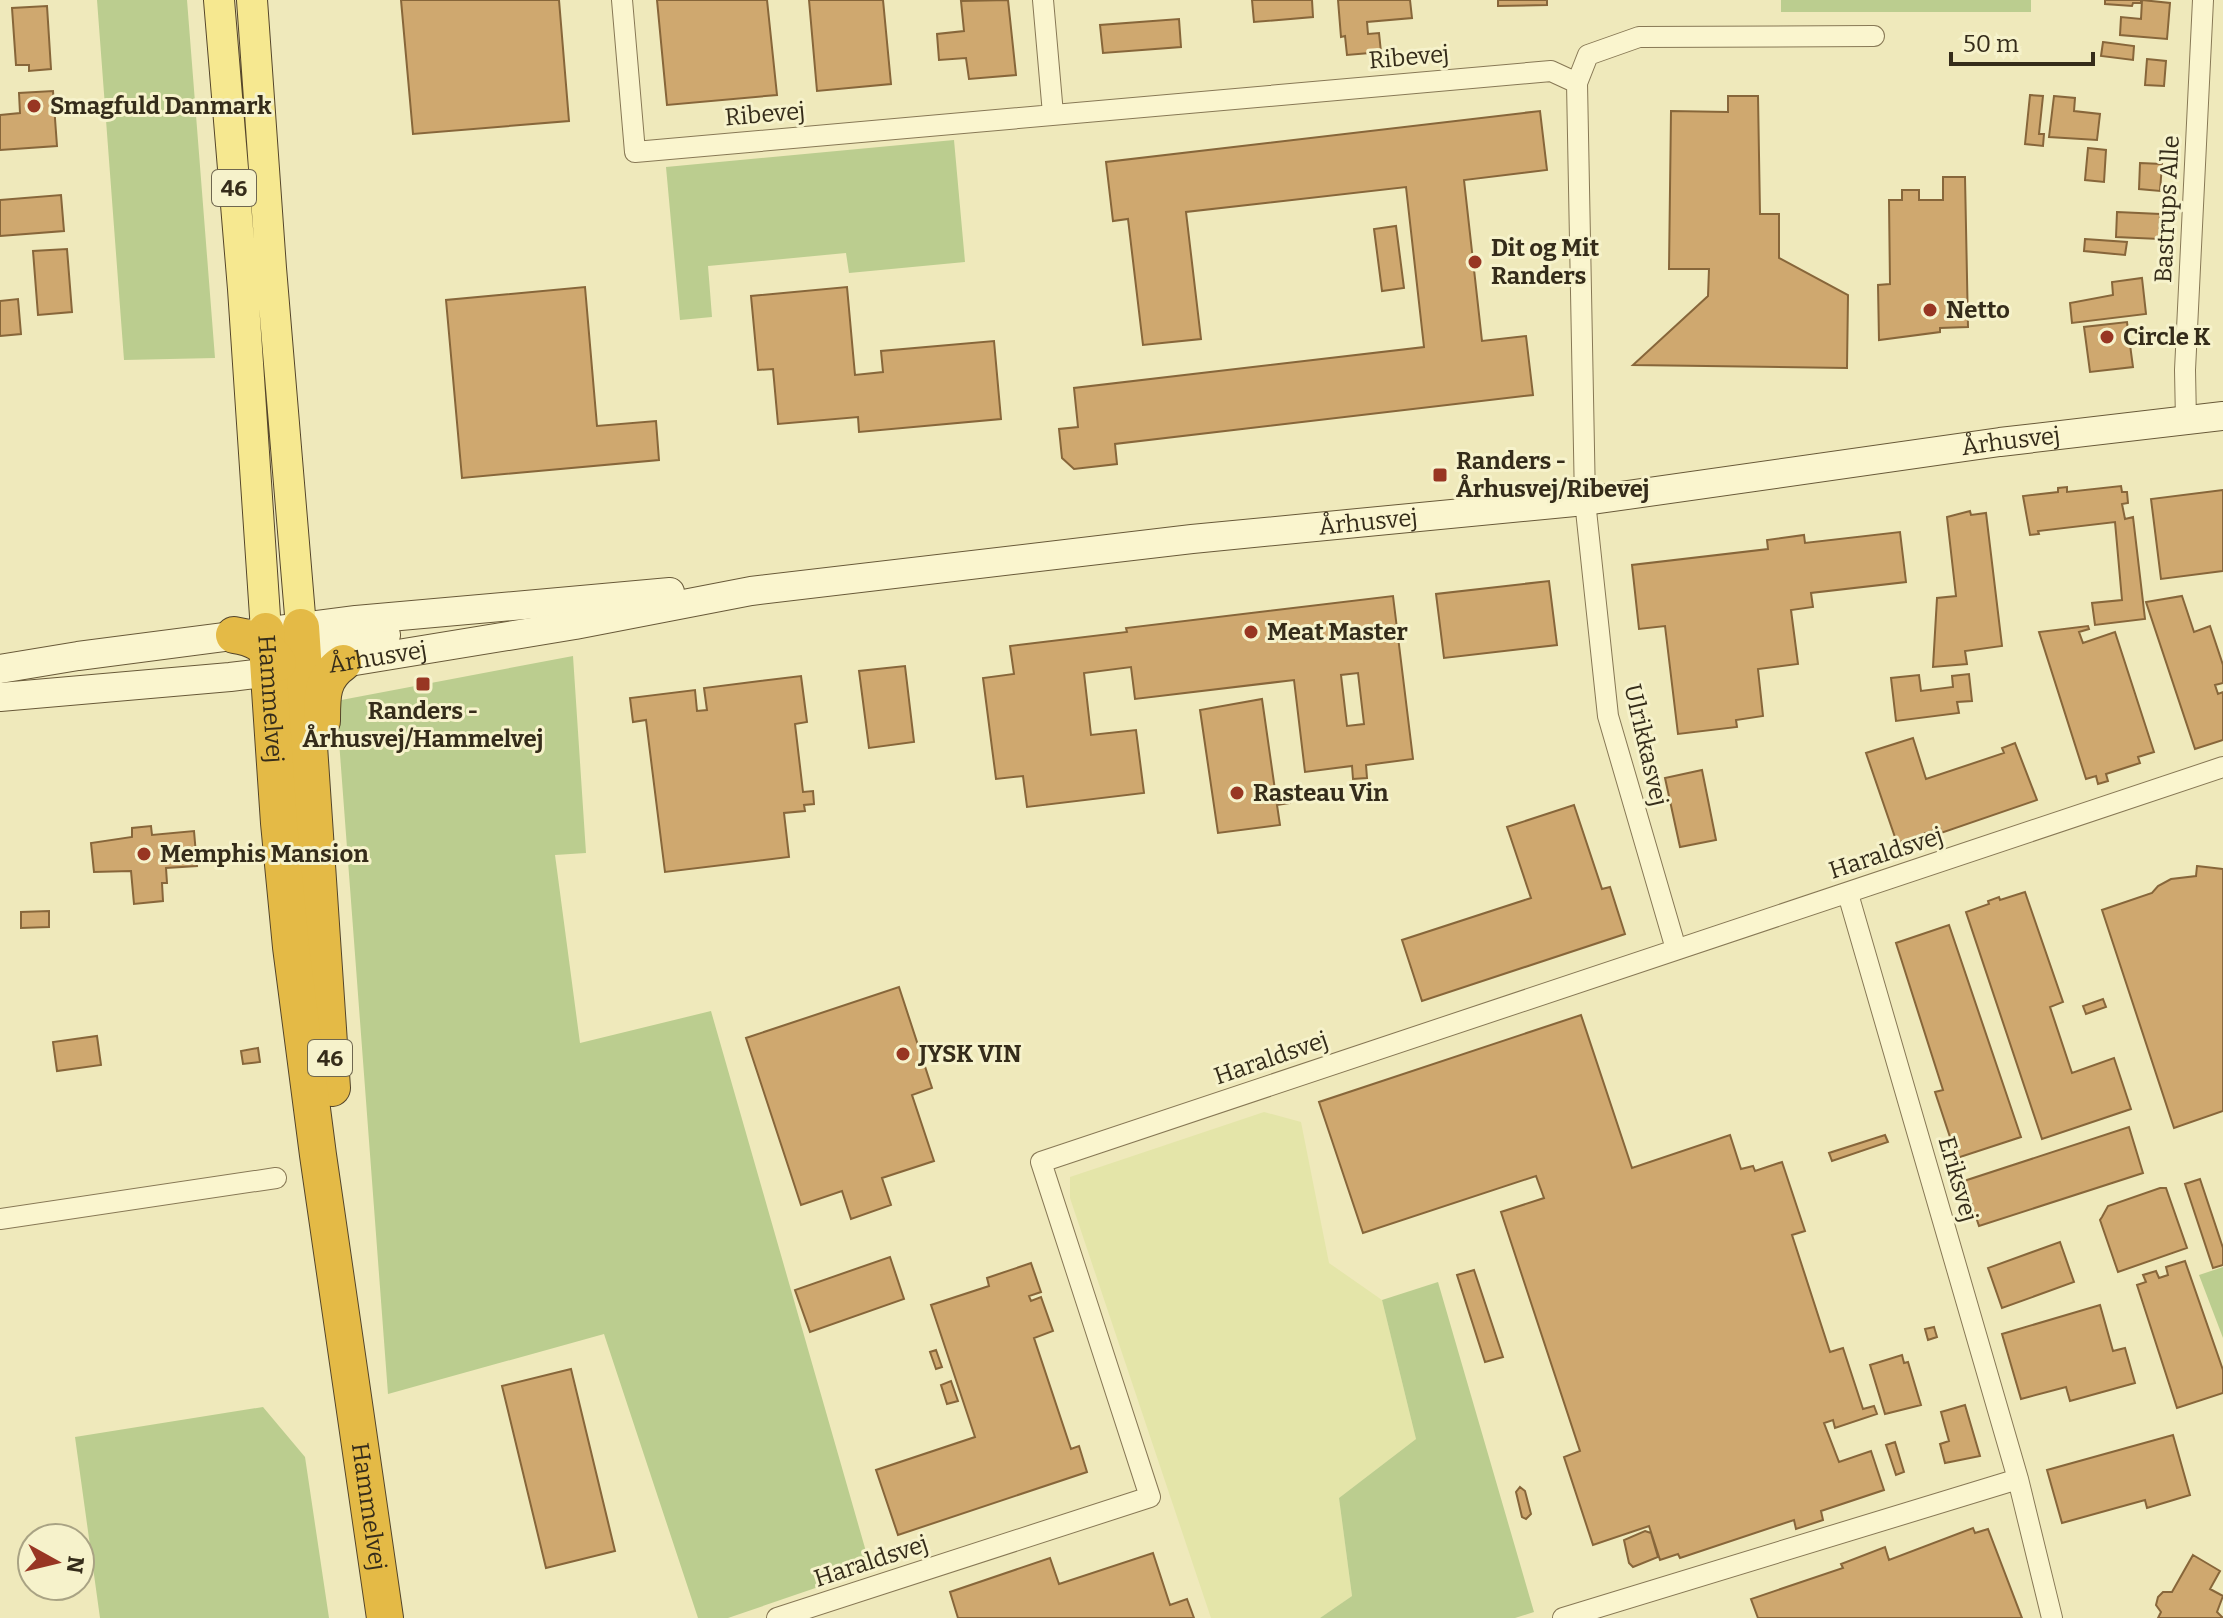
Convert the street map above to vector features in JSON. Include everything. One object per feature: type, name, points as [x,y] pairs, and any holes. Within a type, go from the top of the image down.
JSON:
[{"type":"highway","name":"Hammelvej","points":[[284,650],[327,1012],[354,1393]]},
{"type":"highway","name":"Hammelvej","points":[[284,650],[293,962],[385,1618]]},
{"type":"main road","name":"Hammelvej","points":[[219,0],[243,289],[284,650]]},
{"type":"main road","name":"Hammelvej","points":[[252,0],[271,268],[284,650]]},
{"type":"main road","name":"Århusvej","points":[[0,669],[284,650],[575,625],[751,591],[1192,539],[1585,501],[2000,442],[2223,416]]},
{"type":"main road","name":"Århusvej","points":[[284,650],[379,637],[552,601],[651,592],[751,591]]},
{"type":"main road","points":[[0,695],[178,663],[284,650]]},
{"type":"street","name":"Ribevej","points":[[622,0],[635,152],[1551,71],[1577,83]]},
{"type":"street","points":[[1043,0],[1053,114]]},
{"type":"street","name":"Bastrups Alle","points":[[2186,421],[2185,370],[2203,0]]},
{"type":"street","points":[[1585,501],[1577,83],[1588,55],[1639,37],[1874,36]]},
{"type":"street","name":"Ulrikkasvej","points":[[1585,501],[1608,716],[1676,949]]},
{"type":"street","name":"Haraldsvej","points":[[777,1618],[1150,1497],[1041,1162],[2223,767]]},
{"type":"street","name":"Eriksvej","points":[[1848,894],[2018,1479],[2052,1618]]},
{"type":"street","points":[[0,1219],[276,1178]]},
{"type":"street","points":[[1563,1618],[2018,1479]]},
{"type":"green space","points":[[97,0],[187,0],[215,358],[124,360]]},
{"type":"green space","points":[[1781,0],[2031,0],[2031,12],[1781,12]]},
{"type":"green space","points":[[954,140],[965,262],[849,273],[846,253],[708,266],[712,317],[680,320],[666,167]]},
{"type":"green space","points":[[573,656],[586,853],[555,855],[580,1043],[711,1011],[871,1569],[728,1618],[698,1618],[604,1334],[388,1394],[336,701]]},
{"type":"green space","points":[[1264,1112],[1301,1122],[1329,1263],[1382,1300],[1416,1439],[1339,1498],[1352,1596],[1320,1618],[1211,1618],[1070,1198],[1070,1177]]},
{"type":"green space","points":[[2223,1267],[2223,1338],[2199,1275]]},
{"type":"green space","points":[[1438,1282],[1534,1612],[1515,1618],[1320,1618],[1352,1596],[1339,1498],[1416,1439],[1382,1300]]},
{"type":"green space","points":[[263,1407],[305,1457],[329,1618],[100,1618],[96,1589],[96,1522],[87,1522],[75,1437]]},
{"type":"building","points":[[401,0],[559,0],[569,121],[413,134]]},
{"type":"building","points":[[657,0],[767,0],[777,95],[667,105]]},
{"type":"building","points":[[809,0],[883,0],[891,84],[817,91]]},
{"type":"building","points":[[1008,0],[1016,75],[969,79],[966,58],[939,60],[937,34],[964,31],[961,1]]},
{"type":"building","points":[[1252,0],[1312,0],[1313,17],[1254,22]]},
{"type":"building","points":[[1338,0],[1410,0],[1412,18],[1367,22],[1368,34],[1379,33],[1381,52],[1347,55],[1345,36],[1341,37]]},
{"type":"building","points":[[1498,0],[1547,0],[1547,5],[1498,6]]},
{"type":"building","points":[[2105,0],[2141,0],[2141,3],[2133,3],[2132,6],[2105,4]]},
{"type":"building","points":[[2142,0],[2170,3],[2167,39],[2120,35],[2121,17],[2141,19]]},
{"type":"building","points":[[47,6],[51,69],[29,71],[29,65],[16,65],[12,8]]},
{"type":"building","points":[[1179,19],[1181,47],[1103,53],[1100,25]]},
{"type":"building","points":[[2103,42],[2134,46],[2133,60],[2101,56]]},
{"type":"building","points":[[2147,59],[2166,61],[2164,86],[2145,85]]},
{"type":"building","points":[[53,91],[57,146],[0,150],[0,115],[20,113],[19,93]]},
{"type":"building","points":[[2030,95],[2043,96],[2039,134],[2044,134],[2043,146],[2025,144]]},
{"type":"building","points":[[1728,96],[1758,96],[1760,214],[1779,214],[1779,258],[1848,295],[1847,368],[1633,365],[1708,296],[1709,269],[1669,269],[1671,111],[1728,112]]},
{"type":"building","points":[[2054,96],[2075,98],[2074,111],[2100,114],[2097,140],[2049,137]]},
{"type":"building","points":[[1540,111],[1547,170],[1464,180],[1482,341],[1526,336],[1533,395],[1115,444],[1117,464],[1074,469],[1062,458],[1059,429],[1078,427],[1074,388],[1424,347],[1406,187],[1186,212],[1201,339],[1143,345],[1128,219],[1113,221],[1106,162]]},
{"type":"building","points":[[2088,148],[2106,150],[2104,182],[2085,180]]},
{"type":"building","points":[[2140,163],[2162,164],[2160,191],[2139,189]]},
{"type":"building","points":[[1943,177],[1965,177],[1968,327],[1940,328],[1940,332],[1879,340],[1878,285],[1890,284],[1889,200],[1902,200],[1902,190],[1919,190],[1919,200],[1943,200]]},
{"type":"building","points":[[61,195],[64,231],[0,236],[0,200]]},
{"type":"building","points":[[2117,212],[2160,214],[2159,239],[2116,237]]},
{"type":"building","points":[[1396,226],[1404,288],[1382,291],[1374,229]]},
{"type":"building","points":[[2085,239],[2127,242],[2125,255],[2084,251]]},
{"type":"building","points":[[67,249],[72,312],[38,315],[33,251]]},
{"type":"building","points":[[2142,278],[2146,314],[2072,323],[2070,303],[2113,295],[2112,282]]},
{"type":"building","points":[[585,287],[597,426],[656,421],[659,460],[462,478],[446,300]]},
{"type":"building","points":[[847,287],[855,375],[883,372],[881,351],[994,341],[1001,419],[859,432],[858,417],[778,424],[773,369],[758,370],[751,296]]},
{"type":"building","points":[[18,299],[21,334],[0,336],[0,301]]},
{"type":"building","name":"Circle K","points":[[2127,322],[2133,367],[2090,372],[2084,327]]},
{"type":"building","points":[[2121,486],[2122,492],[2127,492],[2128,503],[2122,504],[2125,519],[2133,517],[2145,619],[2095,625],[2092,603],[2122,600],[2115,522],[2038,531],[2039,534],[2030,535],[2023,496],[2058,492],[2058,488],[2067,487],[2067,492]]},
{"type":"building","points":[[2223,490],[2223,571],[2161,579],[2151,499]]},
{"type":"building","points":[[1970,511],[1971,515],[1986,513],[2002,646],[1965,651],[1967,664],[1933,667],[1937,598],[1956,596],[1947,517]]},
{"type":"building","points":[[1900,532],[1906,582],[1811,593],[1813,607],[1791,610],[1798,664],[1758,669],[1763,716],[1736,720],[1737,727],[1678,734],[1665,626],[1639,629],[1632,565],[1768,549],[1767,540],[1804,535],[1805,543]]},
{"type":"building","points":[[1549,581],[1557,645],[1444,658],[1436,594]]},
{"type":"building","points":[[1393,596],[1413,759],[1366,765],[1367,778],[1353,779],[1352,766],[1305,772],[1294,680],[1135,699],[1131,667],[1084,673],[1091,735],[1136,730],[1144,793],[1027,807],[1023,776],[996,779],[983,678],[1014,674],[1010,646],[1127,632],[1126,628]],"holes":[[[1358,673],[1364,724],[1347,726],[1341,675]]]},
{"type":"building","points":[[2182,596],[2194,632],[2210,626],[2223,665],[2223,683],[2215,685],[2218,694],[2223,692],[2223,740],[2195,749],[2146,602]]},
{"type":"building","points":[[2088,626],[2089,629],[2079,632],[2083,643],[2115,632],[2154,752],[2138,757],[2140,763],[2106,774],[2108,781],[2098,784],[2096,776],[2086,779],[2039,632]]},
{"type":"building","points":[[905,666],[914,742],[869,748],[859,671]]},
{"type":"building","points":[[1969,674],[1972,701],[1957,702],[1959,713],[1896,721],[1891,678],[1919,675],[1921,691],[1953,687],[1952,676]]},
{"type":"building","points":[[801,676],[807,722],[795,724],[803,792],[813,791],[814,804],[804,805],[805,811],[784,813],[789,857],[665,872],[646,720],[633,722],[630,698],[695,690],[697,711],[707,710],[704,688]]},
{"type":"building","points":[[1262,699],[1275,790],[1288,788],[1290,803],[1277,805],[1280,825],[1218,833],[1200,710]]},
{"type":"building","points":[[1913,738],[1926,779],[2004,753],[2002,748],[2015,743],[2037,800],[1941,833],[1940,828],[1897,843],[1866,753]]},
{"type":"building","points":[[1702,770],[1716,840],[1680,847],[1665,778]]},
{"type":"building","points":[[1574,805],[1602,889],[1610,887],[1625,934],[1422,1001],[1402,940],[1531,898],[1507,827]]},
{"type":"building","name":"Memphis Mansion","points":[[151,826],[152,835],[194,831],[197,866],[166,868],[167,883],[162,883],[163,901],[134,904],[131,871],[94,872],[91,843],[132,837],[132,828]]},
{"type":"building","points":[[2197,866],[2223,869],[2223,1111],[2174,1128],[2102,910],[2152,893],[2171,879],[2196,876]]},
{"type":"building","points":[[2025,892],[2063,1002],[2050,1007],[2072,1073],[2114,1058],[2131,1109],[2042,1139],[1966,912],[1999,897],[2000,900]]},
{"type":"building","points":[[49,911],[49,927],[21,928],[21,912]]},
{"type":"building","points":[[1949,925],[2021,1137],[1957,1158],[1935,1092],[1943,1090],[1896,943]]},
{"type":"building","points":[[899,987],[932,1088],[912,1095],[934,1161],[882,1178],[891,1205],[851,1219],[842,1191],[801,1205],[746,1038]]},
{"type":"building","points":[[2103,999],[2106,1007],[2086,1014],[2083,1006]]},
{"type":"building","points":[[1581,1015],[1632,1168],[1730,1135],[1741,1169],[1753,1166],[1755,1171],[1782,1162],[1805,1231],[1792,1235],[1830,1352],[1843,1348],[1863,1409],[1874,1406],[1877,1414],[1835,1428],[1833,1420],[1824,1423],[1839,1462],[1871,1451],[1884,1490],[1821,1511],[1823,1520],[1796,1529],[1794,1520],[1680,1558],[1678,1554],[1660,1560],[1649,1526],[1593,1545],[1564,1457],[1580,1451],[1501,1212],[1544,1198],[1536,1176],[1363,1233],[1319,1102]]},
{"type":"building","points":[[97,1036],[101,1065],[57,1071],[53,1042]]},
{"type":"building","points":[[258,1048],[260,1062],[243,1064],[241,1051]]},
{"type":"building","points":[[2129,1127],[2143,1173],[1979,1226],[1964,1181]]},
{"type":"building","points":[[1885,1135],[1888,1142],[1832,1161],[1829,1153]]},
{"type":"building","points":[[2200,1179],[2223,1248],[2223,1265],[2213,1268],[2185,1184]]},
{"type":"building","points":[[2166,1188],[2187,1248],[2118,1272],[2100,1220],[2108,1206]]},
{"type":"building","points":[[2060,1242],[2074,1282],[2002,1308],[1988,1268]]},
{"type":"building","points":[[890,1257],[904,1299],[810,1332],[795,1290]]},
{"type":"building","points":[[2185,1261],[2223,1370],[2223,1393],[2177,1408],[2137,1285],[2146,1282],[2143,1275],[2156,1271],[2159,1278],[2168,1275],[2166,1267]]},
{"type":"building","points":[[1031,1263],[1041,1292],[1029,1296],[1031,1301],[1041,1297],[1053,1331],[1034,1338],[1071,1449],[1079,1446],[1087,1472],[898,1535],[876,1470],[975,1437],[931,1305],[989,1286],[987,1278]]},
{"type":"building","points":[[1474,1270],[1503,1357],[1485,1362],[1457,1275]]},
{"type":"building","points":[[2100,1305],[2113,1351],[2125,1348],[2135,1383],[2070,1401],[2066,1387],[2021,1399],[2002,1334]]},
{"type":"building","points":[[1934,1327],[1937,1337],[1928,1340],[1925,1329]]},
{"type":"building","points":[[936,1350],[942,1367],[936,1369],[930,1352]]},
{"type":"building","points":[[1902,1355],[1904,1363],[1908,1362],[1921,1405],[1885,1414],[1870,1365]]},
{"type":"building","points":[[571,1369],[615,1551],[546,1568],[502,1386]]},
{"type":"building","points":[[951,1381],[958,1401],[947,1404],[941,1385]]},
{"type":"building","points":[[1965,1405],[1980,1456],[1945,1463],[1940,1444],[1949,1441],[1941,1412]]},
{"type":"building","points":[[2173,1435],[2190,1495],[2147,1508],[2145,1500],[2062,1523],[2047,1470]]},
{"type":"building","points":[[1895,1442],[1904,1472],[1896,1475],[1886,1445]]},
{"type":"building","points":[[1520,1487],[1525,1491],[1531,1514],[1526,1519],[1522,1517],[1516,1492]]},
{"type":"building","points":[[1973,1528],[1975,1533],[1988,1529],[2022,1618],[1758,1618],[1751,1599],[1843,1568],[1841,1564],[1885,1547],[1889,1560]]},
{"type":"building","points":[[1645,1531],[1651,1533],[1658,1557],[1633,1567],[1629,1563],[1624,1540]]},
{"type":"building","points":[[1153,1553],[1170,1605],[1187,1599],[1194,1618],[958,1618],[950,1592],[1050,1558],[1059,1584]]},
{"type":"building","points":[[2193,1555],[2220,1571],[2210,1589],[2223,1596],[2217,1612],[2223,1618],[2158,1618],[2161,1612],[2156,1605],[2158,1597],[2163,1592],[2172,1592]]},
{"type":"place","name":"Smagfuld Danmark","points":[[34,106]]},
{"type":"place","name":"Dit og Mit Randers","points":[[1475,262]]},
{"type":"place","name":"Netto","points":[[1930,310]]},
{"type":"place","name":"Circle K","points":[[2107,337]]},
{"type":"place","name":"Randers - Århusvej/Ribevej","points":[[1440,475]]},
{"type":"place","name":"Meat Master","points":[[1251,632]]},
{"type":"place","name":"Randers - Århusvej/Hammelvej","points":[[423,684]]},
{"type":"place","name":"Rasteau Vin","points":[[1237,793]]},
{"type":"place","name":"Memphis Mansion","points":[[144,854]]},
{"type":"place","name":"JYSK VIN","points":[[903,1054]]}]
